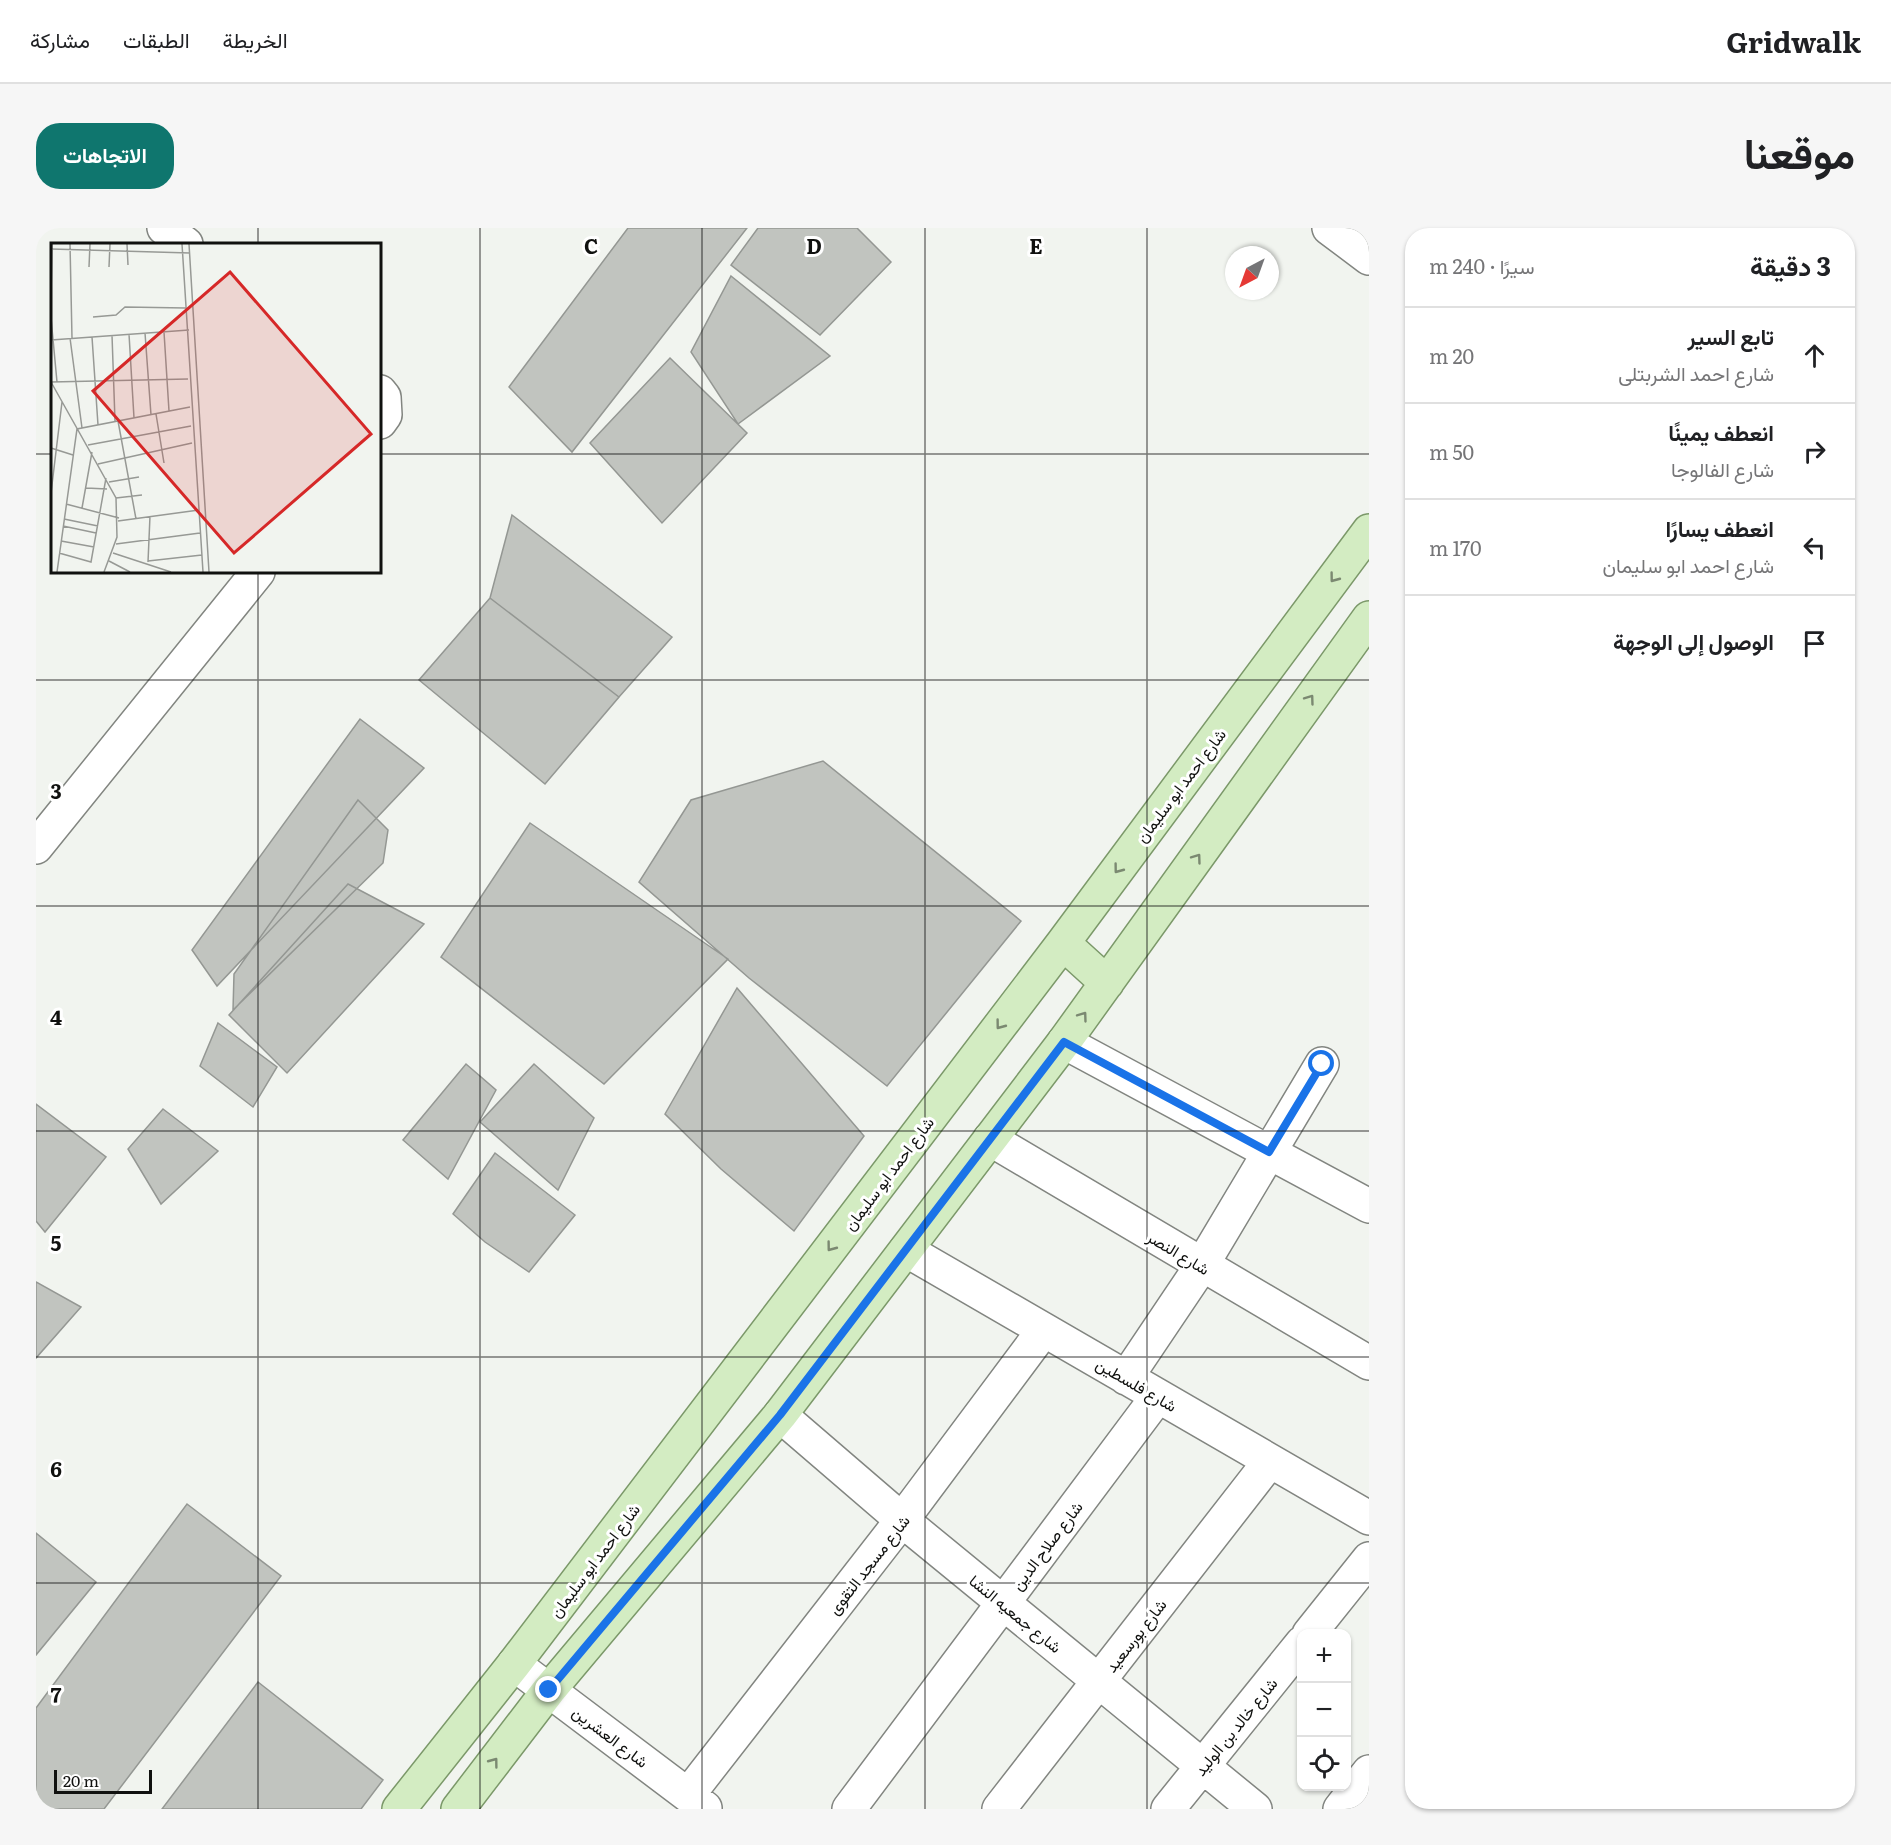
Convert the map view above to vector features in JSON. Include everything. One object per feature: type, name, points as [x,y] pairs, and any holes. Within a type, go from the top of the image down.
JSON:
[{"type":"main road","name":"شارع احمد ابو سليمان","points":[[399,1809],[514,1664],[1063,943],[1369,531]]},
{"type":"main road","points":[[458,1809],[549,1690],[780,1415],[1064,1042],[1365,632]]},
{"type":"main road","points":[[1063,943],[1107,982]]},
{"type":"street","points":[[164,228],[185,243]]},
{"type":"street","points":[[1329,228],[1369,258]]},
{"type":"street","points":[[381,393],[384,397],[385,415],[381,421]]},
{"type":"street","points":[[36,847],[257,573]]},
{"type":"street","points":[[1064,1042],[1369,1206]]},
{"type":"street","points":[[1126,1378],[1202,1265],[1322,1064]]},
{"type":"street","name":"شارع النصر","points":[[990,1139],[1369,1363]]},
{"type":"street","name":"شارع فلسطين","points":[[906,1250],[1369,1518]]},
{"type":"street","name":"شارع مسجد التقوى","points":[[698,1802],[1043,1330]]},
{"type":"street","name":"شارع صلاح الدين","points":[[849,1809],[1158,1396]]},
{"type":"street","name":"شارع جمعيه النشا","points":[[780,1415],[902,1520],[1255,1809]]},
{"type":"street","name":"شارع بورسعيد","points":[[999,1809],[1270,1461]]},
{"type":"street","points":[[1313,1629],[1369,1559]]},
{"type":"street","name":"شارع خالد بن الوليد","points":[[1168,1809],[1297,1649]]},
{"type":"street","name":"شارع العشرين","points":[[514,1664],[698,1802]]},
{"type":"street","points":[[1340,1809],[1369,1772]]},
{"type":"building","points":[[628,228],[747,228],[572,452],[509,387]]},
{"type":"building","points":[[758,228],[857,228],[891,262],[820,335],[731,265]]},
{"type":"building","points":[[731,276],[830,356],[738,424],[691,352]]},
{"type":"building","points":[[670,358],[747,433],[662,523],[590,443]]},
{"type":"building","points":[[512,515],[672,637],[619,697],[490,598]]},
{"type":"building","points":[[490,598],[619,697],[545,784],[419,680]]},
{"type":"building","points":[[360,719],[424,768],[217,986],[192,950]]},
{"type":"building","points":[[823,761],[1021,921],[887,1086],[749,978],[639,882],[691,800]]},
{"type":"building","points":[[358,800],[388,830],[383,863],[233,1010],[234,974]]},
{"type":"building","points":[[530,823],[728,959],[604,1084],[441,957]]},
{"type":"building","points":[[348,884],[424,924],[287,1073],[229,1015]]},
{"type":"building","points":[[737,988],[864,1136],[794,1231],[721,1169],[665,1114]]},
{"type":"building","points":[[218,1023],[277,1067],[253,1107],[200,1066]]},
{"type":"building","points":[[466,1064],[496,1090],[448,1179],[403,1140]]},
{"type":"building","points":[[534,1064],[594,1118],[558,1190],[480,1122]]},
{"type":"building","points":[[36,1104],[106,1157],[45,1232],[36,1221]]},
{"type":"building","points":[[163,1109],[218,1151],[161,1204],[128,1149]]},
{"type":"building","points":[[495,1153],[575,1215],[529,1272],[485,1242],[453,1214]]},
{"type":"building","points":[[36,1282],[81,1307],[36,1358]]},
{"type":"building","points":[[187,1504],[281,1576],[104,1809],[36,1809],[36,1708]]},
{"type":"building","points":[[36,1533],[96,1582],[36,1655]]},
{"type":"building","points":[[258,1682],[383,1780],[361,1809],[162,1809]]},
{"type":"route","points":[[549,1690],[780,1415],[1064,1042],[1269,1152],[1322,1064]]}]
